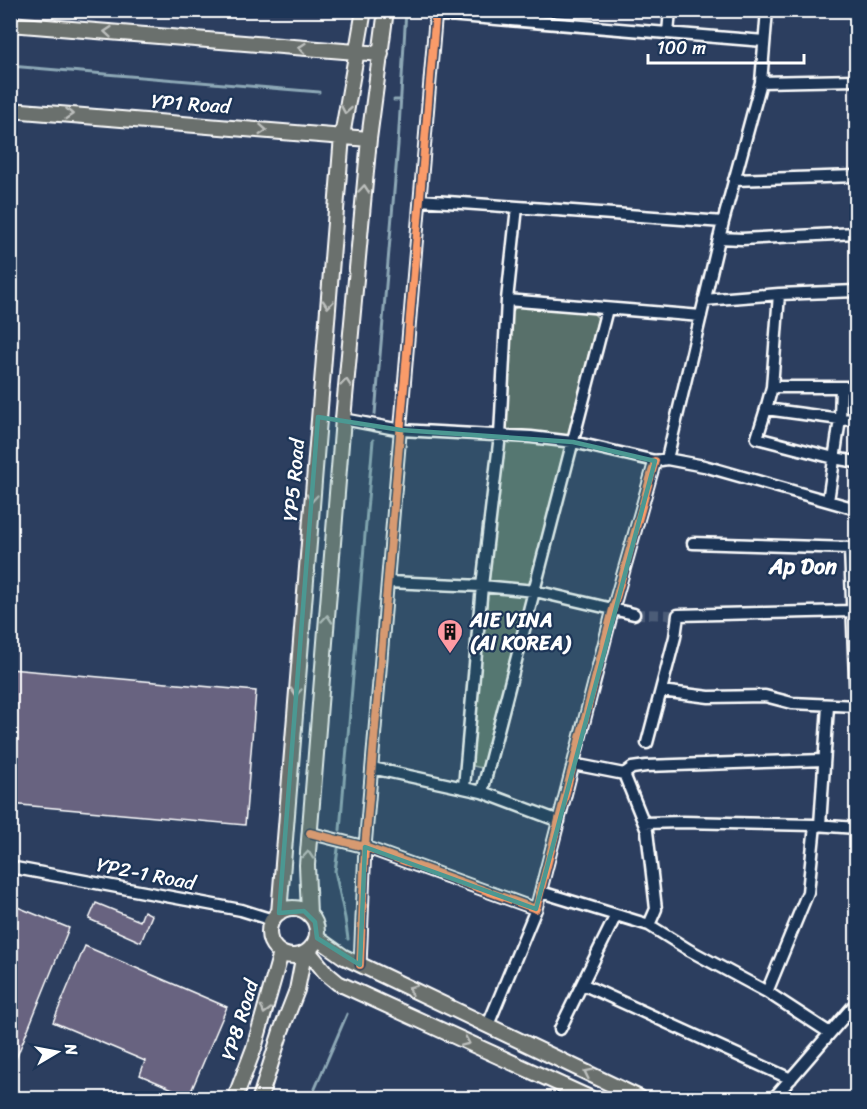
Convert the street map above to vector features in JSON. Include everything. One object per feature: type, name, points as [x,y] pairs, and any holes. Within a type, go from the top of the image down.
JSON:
[{"type":"main road","name":"YP5 Road","points":[[276,916],[342,136],[364,10]]},
{"type":"main road","points":[[260,1098],[281,1031],[297,990],[306,953],[317,938],[316,926],[309,914],[306,883],[343,419],[369,139],[386,10]]},
{"type":"main road","points":[[10,24],[381,54]]},
{"type":"main road","name":"YP1 Road","points":[[10,110],[369,139]]},
{"type":"main road","points":[[318,417],[343,419]]},
{"type":"main road","points":[[306,953],[291,956],[281,953],[273,946],[270,939],[270,927],[276,916],[293,908],[301,909],[309,914]]},
{"type":"main road","points":[[317,938],[337,953],[360,965],[640,1098]]},
{"type":"main road","name":"YP8 Road","points":[[235,1098],[254,1048],[281,953]]},
{"type":"main road","points":[[306,953],[338,983],[590,1098]]},
{"type":"street","points":[[668,33],[670,10]]},
{"type":"street","points":[[667,459],[719,238],[761,82],[766,10]]},
{"type":"street","points":[[360,965],[365,847],[436,12],[532,16],[668,33],[764,41]]},
{"type":"street","points":[[761,82],[856,80]]},
{"type":"street","points":[[734,180],[856,176]]},
{"type":"street","points":[[420,200],[723,222]]},
{"type":"street","points":[[464,787],[482,586],[500,435],[507,300],[517,207]]},
{"type":"street","points":[[719,238],[742,239],[856,233]]},
{"type":"street","points":[[705,300],[856,291]]},
{"type":"street","points":[[779,294],[772,387],[757,438],[856,462]]},
{"type":"street","points":[[507,300],[701,316]]},
{"type":"street","points":[[482,792],[607,309]]},
{"type":"street","points":[[772,387],[856,387]]},
{"type":"street","points":[[828,501],[840,419],[841,387]]},
{"type":"street","points":[[766,410],[856,420]]},
{"type":"street","points":[[343,419],[401,430],[500,435],[573,442],[655,461],[667,459],[704,466],[856,509]]},
{"type":"street","points":[[488,1025],[536,909],[613,609],[655,461]]},
{"type":"street","points":[[661,691],[709,697],[765,696],[792,703],[856,706],[850,548],[693,543]]},
{"type":"street","points":[[388,582],[535,591],[634,614]]},
{"type":"street","points":[[647,743],[675,637],[678,615],[852,611]]},
{"type":"street","points":[[767,992],[808,892],[818,825],[828,706]]},
{"type":"street","points":[[573,764],[624,774],[632,768],[646,766],[824,760]]},
{"type":"street","points":[[372,768],[482,792],[559,821]]},
{"type":"street","points":[[624,774],[647,831],[656,909],[649,925]]},
{"type":"street","points":[[644,823],[818,825],[856,828]]},
{"type":"street","points":[[310,833],[365,847],[536,909]]},
{"type":"street","name":"YP2-1 Road","points":[[10,867],[276,916]]},
{"type":"street","points":[[541,892],[649,925],[767,992],[830,1034]]},
{"type":"street","points":[[560,1029],[616,915]]},
{"type":"street","points":[[582,984],[791,1079]]},
{"type":"street","points":[[774,1098],[856,1003]]},
{"type":"highlighted area","points":[[318,417],[401,430],[573,442],[655,461],[536,909],[365,847],[360,965],[317,938],[315,922],[304,911],[279,913]]},
{"type":"green space","points":[[517,306],[591,311],[598,318],[482,768],[473,766],[473,746],[500,470],[511,313]]},
{"type":"building","points":[[10,669],[256,691],[245,825],[10,804]]},
{"type":"building","points":[[96,903],[140,921],[144,911],[152,915],[141,942],[89,919]]},
{"type":"building","points":[[10,904],[69,928],[11,1071],[10,1071]]},
{"type":"building","points":[[85,946],[227,1007],[189,1096],[140,1075],[145,1061],[53,1022]]},
{"type":"waterway","points":[[375,414],[398,145],[406,10]]},
{"type":"waterway","points":[[10,66],[319,92]]},
{"type":"waterway","points":[[394,100],[401,100]]},
{"type":"waterway","points":[[340,830],[373,440]]},
{"type":"waterway","points":[[338,849],[335,871],[348,939]]},
{"type":"waterway","points":[[311,1098],[347,1014]]},
{"type":"tunnel","points":[[634,614],[678,615]]},
{"type":"cycle path","points":[[360,965],[365,847],[436,10]]},
{"type":"cycle path","points":[[310,833],[365,847],[536,909],[613,609],[655,461]]},
{"type":"place","name":"AIE VINA (AI KOREA)","points":[[450,655]]},
{"type":"district","name":"Ap Don","points":[[803,566]]}]
